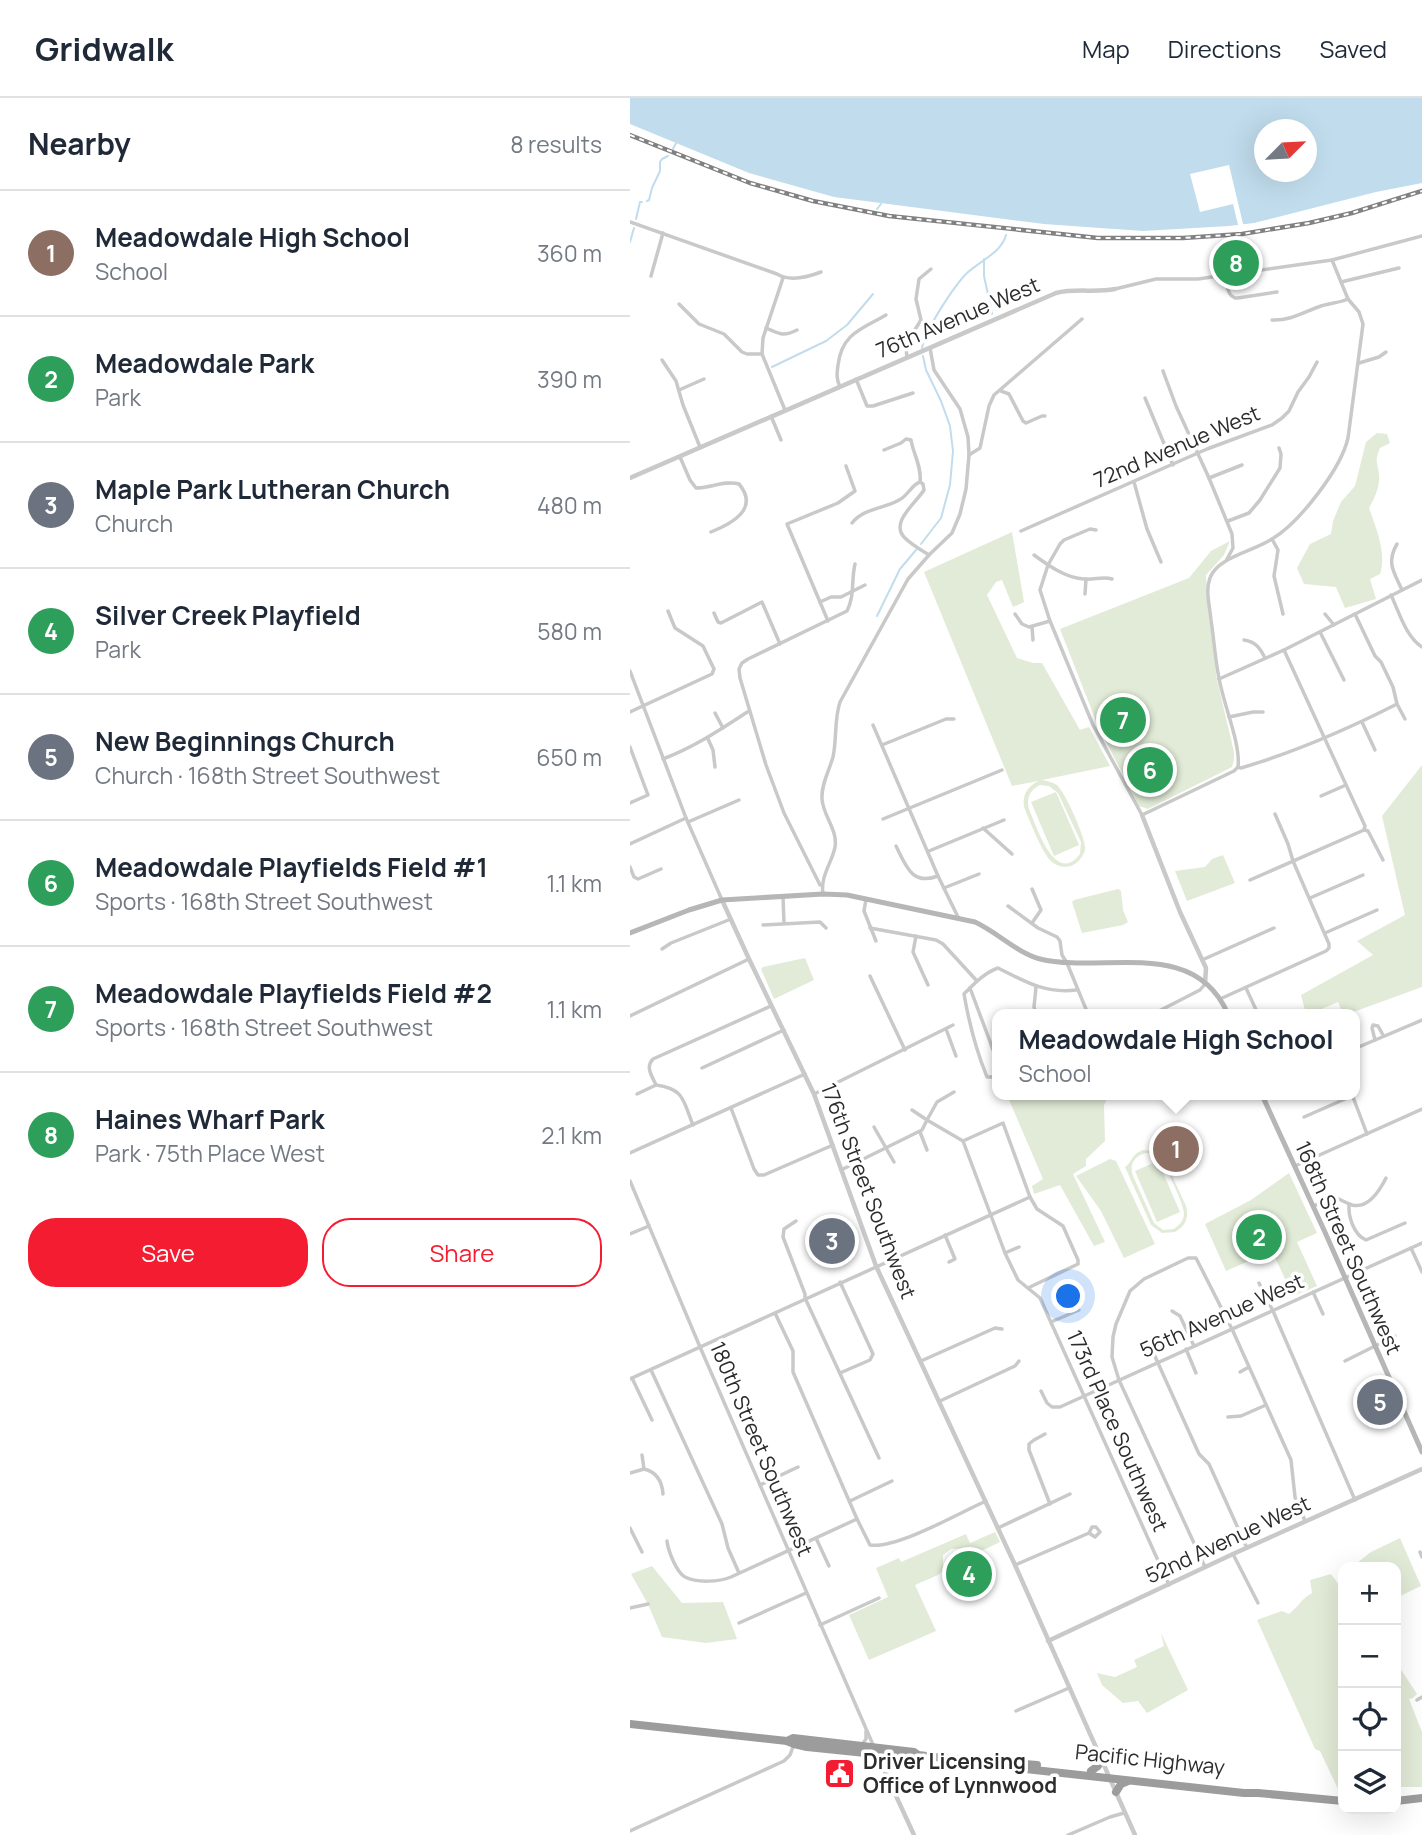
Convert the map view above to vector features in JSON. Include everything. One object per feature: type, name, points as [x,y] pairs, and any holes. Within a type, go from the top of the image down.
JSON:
[{"type":"highway","name":"Pacific Highway","points":[[630,1724],[884,1752]]},
{"type":"highway","name":"Pacific Highway","points":[[790,1743],[793,1738],[806,1739],[861,1746],[914,1758],[918,1755],[996,1763],[1012,1768],[1229,1786],[1253,1789],[1258,1793]]},
{"type":"highway","points":[[1091,1771],[1098,1766],[1100,1757]]},
{"type":"highway","name":"Pacific Highway","points":[[996,1763],[1091,1771],[1129,1780],[1244,1793],[1338,1801]]},
{"type":"highway","points":[[1012,1768],[1035,1765]]},
{"type":"highway","points":[[1116,1792],[1121,1784],[1129,1780]]},
{"type":"highway","points":[[1401,1800],[1422,1798]]},
{"type":"main road","points":[[630,933],[722,900],[847,895],[958,917],[990,929],[1040,959],[1067,963],[1162,964],[1182,970],[1205,984],[1220,999],[1225,1009]]},
{"type":"main road","name":"168th Street Southwest","points":[[1264,1100],[1422,1452]]},
{"type":"street","points":[[630,222],[783,278],[806,277],[821,272]]},
{"type":"street","points":[[651,275],[663,233]]},
{"type":"street","points":[[1115,289],[1156,279],[1186,280],[1224,276],[1332,260],[1422,236]]},
{"type":"street","points":[[1241,246],[1222,249],[1216,253],[1230,294],[1235,298],[1277,292]]},
{"type":"street","points":[[1238,767],[1238,753],[1219,679],[1209,580],[1212,573],[1226,561],[1272,540],[1291,524],[1320,490],[1344,452],[1363,324],[1359,313],[1348,299],[1332,260]]},
{"type":"street","points":[[1340,282],[1399,268]]},
{"type":"street","points":[[907,357],[909,340],[921,320],[916,299],[919,279],[931,269]]},
{"type":"street","points":[[783,278],[766,328],[762,354],[785,410]]},
{"type":"street","name":"76th Avenue West","points":[[630,478],[1056,293],[1115,289]]},
{"type":"street","points":[[1272,320],[1282,320],[1348,299]]},
{"type":"street","points":[[679,304],[699,324],[724,334],[742,352],[762,354]]},
{"type":"street","points":[[839,387],[836,376],[839,354],[845,343],[854,332],[886,315]]},
{"type":"street","points":[[969,455],[980,448],[994,395],[1082,319]]},
{"type":"street","points":[[766,328],[782,335],[797,330]]},
{"type":"street","points":[[821,887],[835,846],[834,832],[822,798],[833,755],[837,713],[848,687],[908,579],[951,533],[960,514],[966,489],[968,437],[962,414],[934,370],[930,348]]},
{"type":"street","points":[[1358,364],[1386,352]]},
{"type":"street","points":[[662,360],[679,390],[701,447]]},
{"type":"street","name":"72nd Avenue West","points":[[1021,531],[1207,450],[1266,428],[1289,411],[1317,362]]},
{"type":"street","points":[[1163,371],[1228,522],[1234,541],[1226,561]]},
{"type":"street","points":[[679,390],[704,379]]},
{"type":"street","name":"76th Avenue West","points":[[856,379],[867,406],[913,393]]},
{"type":"street","points":[[1001,391],[1009,394],[1026,423],[1045,416]]},
{"type":"street","points":[[1144,398],[1173,465]]},
{"type":"street","points":[[771,416],[781,440]]},
{"type":"street","points":[[884,450],[906,439],[911,440],[924,490],[902,519],[901,532],[903,537],[929,555]]},
{"type":"street","points":[[1228,522],[1249,513],[1261,500],[1280,468],[1279,447]]},
{"type":"street","points":[[680,456],[690,481],[696,488],[733,482],[743,488],[746,495],[746,506],[738,518],[711,532]]},
{"type":"street","points":[[1209,478],[1242,465]]},
{"type":"street","points":[[828,621],[787,524],[838,503],[855,491],[846,466]]},
{"type":"street","points":[[852,523],[858,516],[903,498],[920,482]]},
{"type":"street","points":[[1134,482],[1147,529],[1161,562]]},
{"type":"street","points":[[1096,530],[1065,540],[1055,549],[1040,590],[1093,725],[1142,815],[1180,912],[1206,968],[1205,984],[1200,990],[1163,1009]]},
{"type":"street","points":[[1272,540],[1278,550],[1274,576],[1283,614]]},
{"type":"street","points":[[1397,544],[1390,564],[1402,590]]},
{"type":"street","points":[[1034,555],[1073,577],[1112,579]]},
{"type":"street","points":[[822,894],[784,813],[766,765],[739,669],[741,663],[748,659],[847,611],[854,590],[852,583],[855,564]]},
{"type":"street","points":[[1085,594],[1086,579]]},
{"type":"street","points":[[1219,679],[1284,650],[1422,580]]},
{"type":"street","points":[[820,602],[831,597],[841,597],[865,585]]},
{"type":"street","points":[[1391,595],[1410,635],[1422,647]]},
{"type":"street","points":[[714,613],[721,623],[762,602],[780,644]]},
{"type":"street","points":[[630,712],[712,674],[713,669],[703,646],[675,628],[668,611]]},
{"type":"street","points":[[1014,614],[1022,624],[1032,627],[1050,621]]},
{"type":"street","points":[[1325,614],[1334,625]]},
{"type":"street","points":[[1355,614],[1375,656],[1381,662],[1405,719]]},
{"type":"street","points":[[1032,627],[1033,640]]},
{"type":"street","points":[[1320,632],[1344,680]]},
{"type":"street","points":[[1244,640],[1257,645],[1265,658]]},
{"type":"street","points":[[1284,650],[1365,826],[1364,830]]},
{"type":"street","name":"176th Street Southwest","points":[[630,671],[687,820],[749,959],[814,1094],[876,1266],[1015,1564],[1135,1835]]},
{"type":"street","points":[[1142,815],[1238,767],[1280,756],[1325,739],[1397,704]]},
{"type":"street","points":[[663,759],[708,739],[749,711]]},
{"type":"street","points":[[1229,717],[1264,712]]},
{"type":"street","points":[[715,713],[723,728]]},
{"type":"street","points":[[883,746],[946,719],[954,719]]},
{"type":"street","points":[[1362,722],[1375,750]]},
{"type":"street","points":[[873,725],[958,917]]},
{"type":"street","points":[[708,739],[713,750],[715,767]]},
{"type":"street","points":[[630,747],[648,796],[630,803]]},
{"type":"street","points":[[883,820],[1002,770]]},
{"type":"street","points":[[1321,796],[1346,785]]},
{"type":"street","points":[[630,844],[739,800]]},
{"type":"street","points":[[1220,999],[1329,948],[1275,814]]},
{"type":"street","points":[[928,852],[1004,820]]},
{"type":"street","points":[[983,828],[1012,855]]},
{"type":"street","points":[[1364,830],[1368,831],[1383,860]]},
{"type":"street","points":[[1250,880],[1364,830]]},
{"type":"street","points":[[896,846],[907,869],[913,874],[928,880],[938,876]]},
{"type":"street","points":[[630,867],[634,877],[641,879],[660,869]]},
{"type":"street","points":[[944,888],[979,874]]},
{"type":"street","points":[[1310,898],[1363,875]]},
{"type":"street","points":[[1031,923],[1041,910],[1032,889]]},
{"type":"street","points":[[783,896],[784,923]]},
{"type":"street","points":[[866,899],[864,911],[876,941]]},
{"type":"street","points":[[1007,906],[1057,937],[1062,956],[1086,1009]]},
{"type":"street","points":[[1325,933],[1377,910]]},
{"type":"street","points":[[662,949],[731,919]]},
{"type":"street","points":[[763,925],[820,922],[826,928]]},
{"type":"street","points":[[870,928],[936,940],[943,944],[977,981]]},
{"type":"street","points":[[1202,960],[1274,928]]},
{"type":"street","points":[[916,936],[913,952],[928,985]]},
{"type":"street","points":[[630,1016],[749,959]]},
{"type":"street","points":[[992,1077],[988,1077],[974,1042],[964,994],[977,981],[998,968],[1036,987],[1076,990]]},
{"type":"street","points":[[870,976],[905,1050]]},
{"type":"street","points":[[1035,1009],[1036,987]]},
{"type":"street","points":[[970,988],[992,1047]]},
{"type":"street","points":[[1246,988],[1256,1009]]},
{"type":"street","points":[[656,1085],[649,1069],[649,1063],[653,1059],[771,1006]]},
{"type":"street","points":[[1360,1046],[1421,1020],[1422,1027]]},
{"type":"street","points":[[1375,1040],[1371,1028],[1374,1024],[1384,1036]]},
{"type":"street","points":[[814,1094],[953,1025]]},
{"type":"street","points":[[946,1029],[956,1056]]},
{"type":"street","points":[[702,1068],[784,1031]]},
{"type":"street","points":[[630,1153],[805,1074]]},
{"type":"street","points":[[637,1094],[656,1085],[676,1090],[694,1125]]},
{"type":"street","points":[[841,1170],[920,1132],[937,1102],[954,1092]]},
{"type":"street","points":[[1304,1117],[1341,1100]]},
{"type":"street","points":[[1354,1100],[1367,1134]]},
{"type":"street","points":[[731,1108],[758,1175],[764,1175],[833,1145]]},
{"type":"street","points":[[1295,1166],[1422,1109]]},
{"type":"street","points":[[912,1110],[963,1141],[1003,1124],[1030,1197],[1037,1209],[1055,1217],[1063,1226],[1078,1265],[1027,1288]]},
{"type":"street","points":[[874,1127],[894,1162]]},
{"type":"street","points":[[920,1132],[927,1150]]},
{"type":"street","name":"173rd Place Southwest","points":[[963,1141],[1005,1253],[1018,1280],[1040,1298],[1169,1585]]},
{"type":"street","points":[[1313,1206],[1336,1198],[1355,1206],[1368,1202],[1377,1193],[1385,1178]]},
{"type":"street","name":"180th Street Southwest","points":[[630,1181],[866,1729],[884,1752]]},
{"type":"street","points":[[652,1420],[631,1378],[1030,1197]]},
{"type":"street","points":[[1349,1204],[1349,1214],[1357,1234],[1362,1239],[1366,1240],[1405,1223]]},
{"type":"street","points":[[796,1220],[785,1227],[782,1234],[806,1294],[805,1298],[879,1458]]},
{"type":"street","points":[[630,1234],[649,1226]]},
{"type":"street","points":[[945,1236],[955,1259],[949,1262]]},
{"type":"street","name":"56th Avenue West","points":[[1041,1391],[1052,1407],[1060,1406],[1422,1243]]},
{"type":"street","points":[[1005,1253],[1019,1247]]},
{"type":"street","points":[[1411,1248],[1422,1272]]},
{"type":"street","points":[[1205,1567],[1119,1380],[1112,1357],[1116,1324],[1130,1291],[1137,1283],[1192,1256],[1196,1258],[1232,1329],[1291,1460],[1295,1497],[1306,1522]]},
{"type":"street","points":[[840,1373],[870,1360],[873,1356],[841,1282]]},
{"type":"street","points":[[1259,1283],[1355,1500]]},
{"type":"street","points":[[1313,1292],[1323,1314]]},
{"type":"street","points":[[1051,1322],[1079,1310]]},
{"type":"street","points":[[1172,1311],[1180,1316],[1194,1346]]},
{"type":"street","points":[[775,1313],[793,1351],[793,1372],[867,1542],[873,1546],[898,1541],[986,1501]]},
{"type":"street","points":[[922,1361],[995,1328],[1002,1329]]},
{"type":"street","points":[[1345,1361],[1395,1336]]},
{"type":"street","points":[[1186,1349],[1196,1373]]},
{"type":"street","points":[[1153,1352],[1199,1454],[1209,1464],[1248,1548]]},
{"type":"street","points":[[940,1401],[1015,1366],[1019,1361]]},
{"type":"street","points":[[1240,1372],[1249,1367]]},
{"type":"street","points":[[651,1369],[722,1524],[728,1548],[739,1573]]},
{"type":"street","points":[[1228,1417],[1241,1416],[1266,1405]]},
{"type":"street","points":[[1045,1434],[1029,1444],[1028,1450],[1050,1504]]},
{"type":"street","points":[[642,1455],[644,1469]]},
{"type":"street","points":[[760,1485],[798,1468]]},
{"type":"street","points":[[630,1473],[644,1469],[657,1475],[663,1486],[663,1494]]},
{"type":"street","name":"52nd Avenue West","points":[[1048,1641],[1422,1469]]},
{"type":"street","points":[[849,1501],[892,1481]]},
{"type":"street","points":[[998,1528],[1070,1494]]},
{"type":"street","points":[[667,1541],[679,1571],[685,1576],[716,1581],[857,1519]]},
{"type":"street","points":[[630,1528],[642,1552]]},
{"type":"street","points":[[1015,1564],[1089,1533]]},
{"type":"street","points":[[816,1538],[829,1566]]},
{"type":"street","points":[[1420,1552],[1422,1558]]},
{"type":"street","points":[[1233,1554],[1258,1603]]},
{"type":"street","points":[[739,1623],[806,1593]]},
{"type":"street","points":[[820,1625],[878,1598]]},
{"type":"street","points":[[630,1608],[648,1604]]},
{"type":"street","points":[[1016,1711],[1069,1688]]},
{"type":"street","points":[[861,1746],[866,1739],[866,1729]]},
{"type":"street","points":[[630,1831],[784,1760],[790,1755],[790,1743]]},
{"type":"street","points":[[884,1752],[879,1759],[914,1835]]},
{"type":"street","points":[[883,1766],[884,1752]]},
{"type":"street","points":[[1068,1835],[1125,1813]]},
{"type":"green space","points":[[1246,250],[1254,268],[1225,273],[1219,253]]},
{"type":"green space","points":[[1377,433],[1387,434],[1390,443],[1380,448],[1378,453],[1379,484],[1369,508],[1380,541],[1382,558],[1380,574],[1370,579],[1376,599],[1345,608],[1336,587],[1304,584],[1297,568],[1310,544],[1331,534],[1341,502],[1355,486],[1366,442]]},
{"type":"green space","points":[[1012,532],[1024,602],[1013,607],[1002,580],[996,582],[987,595],[1017,658],[1042,663],[1080,730],[1089,727],[1110,766],[1042,780],[1061,789],[1079,827],[1085,850],[1074,865],[1066,867],[1055,864],[1047,857],[1040,844],[1024,807],[1026,791],[1038,781],[1012,786],[924,572]],"holes":[[[1040,785],[1049,786],[1058,793],[1081,842],[1080,854],[1071,862],[1062,863],[1048,850],[1029,809],[1031,792]]]},
{"type":"green space","points":[[1230,541],[1224,555],[1206,575],[1217,680],[1234,752],[1232,767],[1148,809],[1139,806],[1098,726],[1060,629],[1189,578],[1211,551]]},
{"type":"green space","points":[[1422,765],[1422,987],[1360,1010],[1341,1009],[1338,1002],[1322,1009],[1305,1009],[1301,995],[1373,955],[1357,941],[1405,915],[1382,816]]},
{"type":"green space","points":[[1056,792],[1079,845],[1054,856],[1031,802]]},
{"type":"green space","points":[[1223,855],[1235,883],[1187,901],[1175,871],[1205,867],[1212,859]]},
{"type":"green space","points":[[1118,889],[1121,891],[1123,910],[1128,922],[1082,933],[1072,902]]},
{"type":"green space","points":[[805,958],[814,980],[774,999],[761,969]]},
{"type":"green space","points":[[1009,1100],[1106,1100],[1104,1105],[1105,1141],[1086,1159],[1086,1166],[1073,1174],[1105,1242],[1094,1246],[1060,1185],[1034,1194],[1032,1186],[1043,1179]]},
{"type":"green space","points":[[1155,1151],[1163,1156],[1186,1206],[1186,1221],[1175,1232],[1162,1233],[1151,1225],[1125,1167],[1139,1152]],"holes":[[[1146,1153],[1156,1155],[1162,1160],[1184,1210],[1183,1220],[1174,1229],[1163,1230],[1154,1223],[1132,1172],[1132,1164],[1138,1156]]]},
{"type":"green space","points":[[1110,1159],[1116,1161],[1155,1244],[1124,1258],[1101,1211],[1076,1176]]},
{"type":"green space","points":[[1158,1161],[1180,1212],[1157,1222],[1135,1171]]},
{"type":"green space","points":[[1289,1173],[1317,1233],[1297,1242],[1317,1286],[1293,1296],[1272,1251],[1226,1271],[1205,1224],[1251,1200]]},
{"type":"green space","points":[[995,1532],[1000,1542],[977,1553],[974,1553],[972,1548],[951,1549],[943,1555],[943,1565],[947,1568],[915,1585],[936,1631],[869,1660],[849,1615],[888,1597],[876,1568],[899,1558],[901,1562],[966,1534],[970,1543]]},
{"type":"green space","points":[[1400,1538],[1421,1586],[1401,1596],[1401,1562],[1358,1562],[1371,1552]]},
{"type":"green space","points":[[976,1558],[986,1585],[965,1594],[954,1569]]},
{"type":"green space","points":[[652,1566],[682,1603],[723,1602],[737,1639],[706,1643],[662,1637],[631,1574]]},
{"type":"green space","points":[[1331,1574],[1338,1583],[1338,1789],[1320,1751],[1315,1749],[1257,1620],[1282,1611],[1289,1614],[1312,1593],[1310,1580]]},
{"type":"green space","points":[[1161,1633],[1188,1690],[1147,1713],[1138,1701],[1123,1703],[1102,1685],[1097,1673],[1115,1677],[1137,1667],[1134,1660],[1164,1646]]},
{"type":"green space","points":[[1401,1670],[1417,1694],[1409,1699],[1422,1732],[1422,1787],[1401,1787]]},
{"type":"water","points":[[630,98],[1422,98],[1422,183],[1254,223],[1229,226],[1143,231],[1044,224],[834,197],[749,173],[630,124]]},
{"type":"pier","points":[[1229,165],[1244,228],[1239,229],[1233,204],[1200,212],[1190,174]]},
{"type":"waterway","points":[[673,149],[676,143]]},
{"type":"waterway","points":[[647,201],[660,171],[660,162],[668,156]]},
{"type":"waterway","points":[[636,219],[642,202]]},
{"type":"waterway","points":[[877,209],[881,204]]},
{"type":"waterway","points":[[630,242],[634,228]]},
{"type":"waterway","points":[[922,348],[934,320],[955,288],[967,273],[1000,246],[1006,235]]},
{"type":"waterway","points":[[984,259],[984,276],[989,299]]},
{"type":"waterway","points":[[772,367],[826,341],[847,325],[873,294]]},
{"type":"waterway","points":[[990,302],[992,314]]},
{"type":"waterway","points":[[921,544],[941,518],[950,485],[953,451],[950,426],[926,370],[923,356]]},
{"type":"waterway","points":[[877,616],[900,569],[916,550]]},
{"type":"railway","points":[[630,135],[750,183],[813,201],[889,216],[1098,238],[1183,238],[1242,234],[1352,213],[1422,191]]},
{"type":"place","name":"Haines Wharf Park","points":[[1236,263]]},
{"type":"place","name":"Meadowdale Playfields Field #2","points":[[1123,720]]},
{"type":"place","name":"Meadowdale Playfields Field #1","points":[[1150,770]]},
{"type":"place","name":"Meadowdale High School","points":[[1176,1149]]},
{"type":"place","name":"Meadowdale Park","points":[[1259,1237]]},
{"type":"place","name":"Maple Park Lutheran Church","points":[[832,1241]]},
{"type":"place","name":"New Beginnings Church","points":[[1380,1402]]},
{"type":"place","name":"Silver Creek Playfield","points":[[969,1574]]},
{"type":"place","name":"Driver Licensing Office of Lynnwood","points":[[840,1774]]}]
